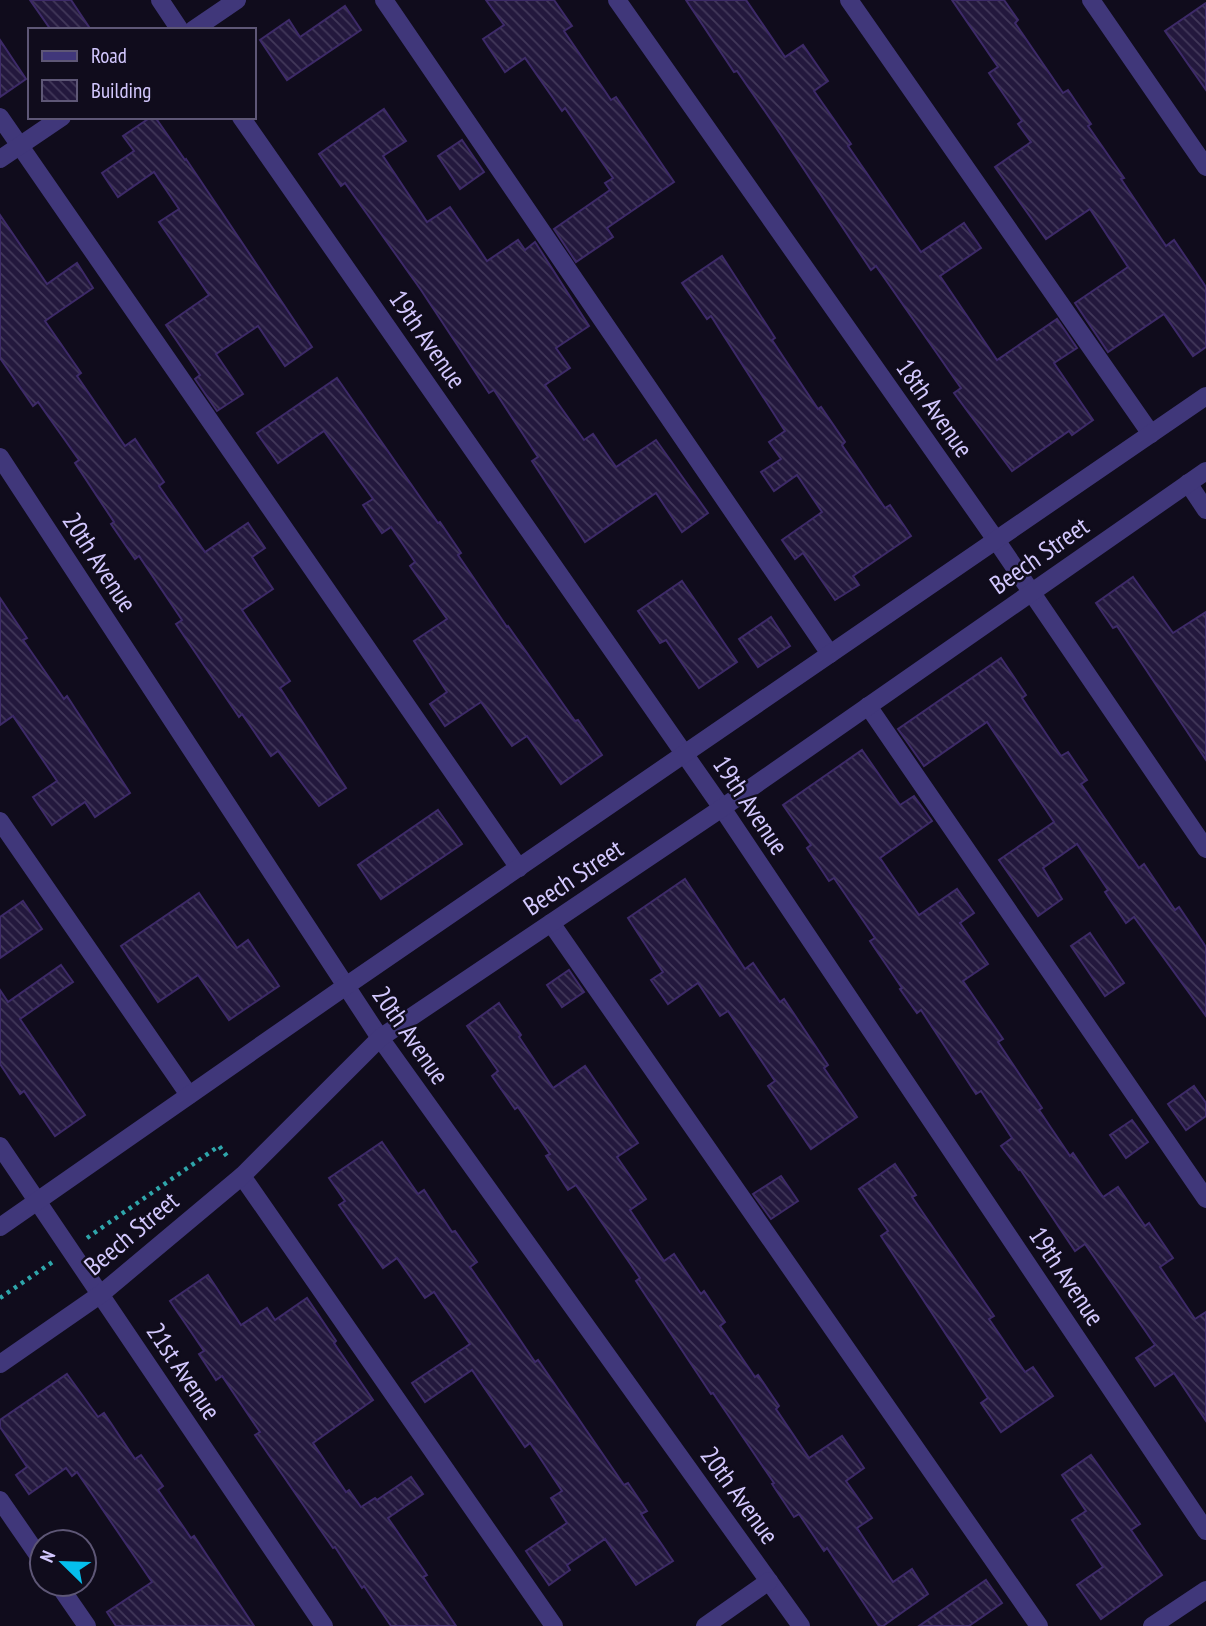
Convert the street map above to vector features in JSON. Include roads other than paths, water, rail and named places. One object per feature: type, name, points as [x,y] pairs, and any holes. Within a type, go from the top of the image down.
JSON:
[{"type":"street","points":[[160,0],[179,28]]},
{"type":"street","points":[[197,28],[237,0]]},
{"type":"street","points":[[384,0],[830,654]]},
{"type":"street","name":"18th Avenue","points":[[617,0],[996,540],[1206,849]]},
{"type":"street","points":[[849,0],[1151,434]]},
{"type":"street","points":[[1091,0],[1206,167]]},
{"type":"street","points":[[0,117],[519,868]]},
{"type":"street","points":[[0,159],[59,119]]},
{"type":"street","name":"19th Avenue","points":[[242,119],[723,808],[1206,1531]]},
{"type":"street","name":"Beech Street","points":[[0,1227],[346,986],[1206,396]]},
{"type":"street","name":"20th Avenue","points":[[0,457],[380,1038],[802,1626]]},
{"type":"street","name":"Beech Street","points":[[0,1364],[101,1294],[242,1176],[380,1038],[723,808],[1206,471]]},
{"type":"street","points":[[1188,483],[1206,510]]},
{"type":"street","points":[[868,706],[1206,1199]]},
{"type":"street","points":[[0,821],[189,1095]]},
{"type":"street","points":[[551,923],[1039,1626]]},
{"type":"street","name":"21st Avenue","points":[[0,1146],[324,1626]]},
{"type":"street","points":[[242,1176],[554,1626]]},
{"type":"street","points":[[0,1500],[28,1541]]},
{"type":"street","points":[[705,1626],[769,1581]]},
{"type":"street","points":[[1152,1626],[1206,1590]]},
{"type":"street","points":[[68,1598],[87,1626]]}]
